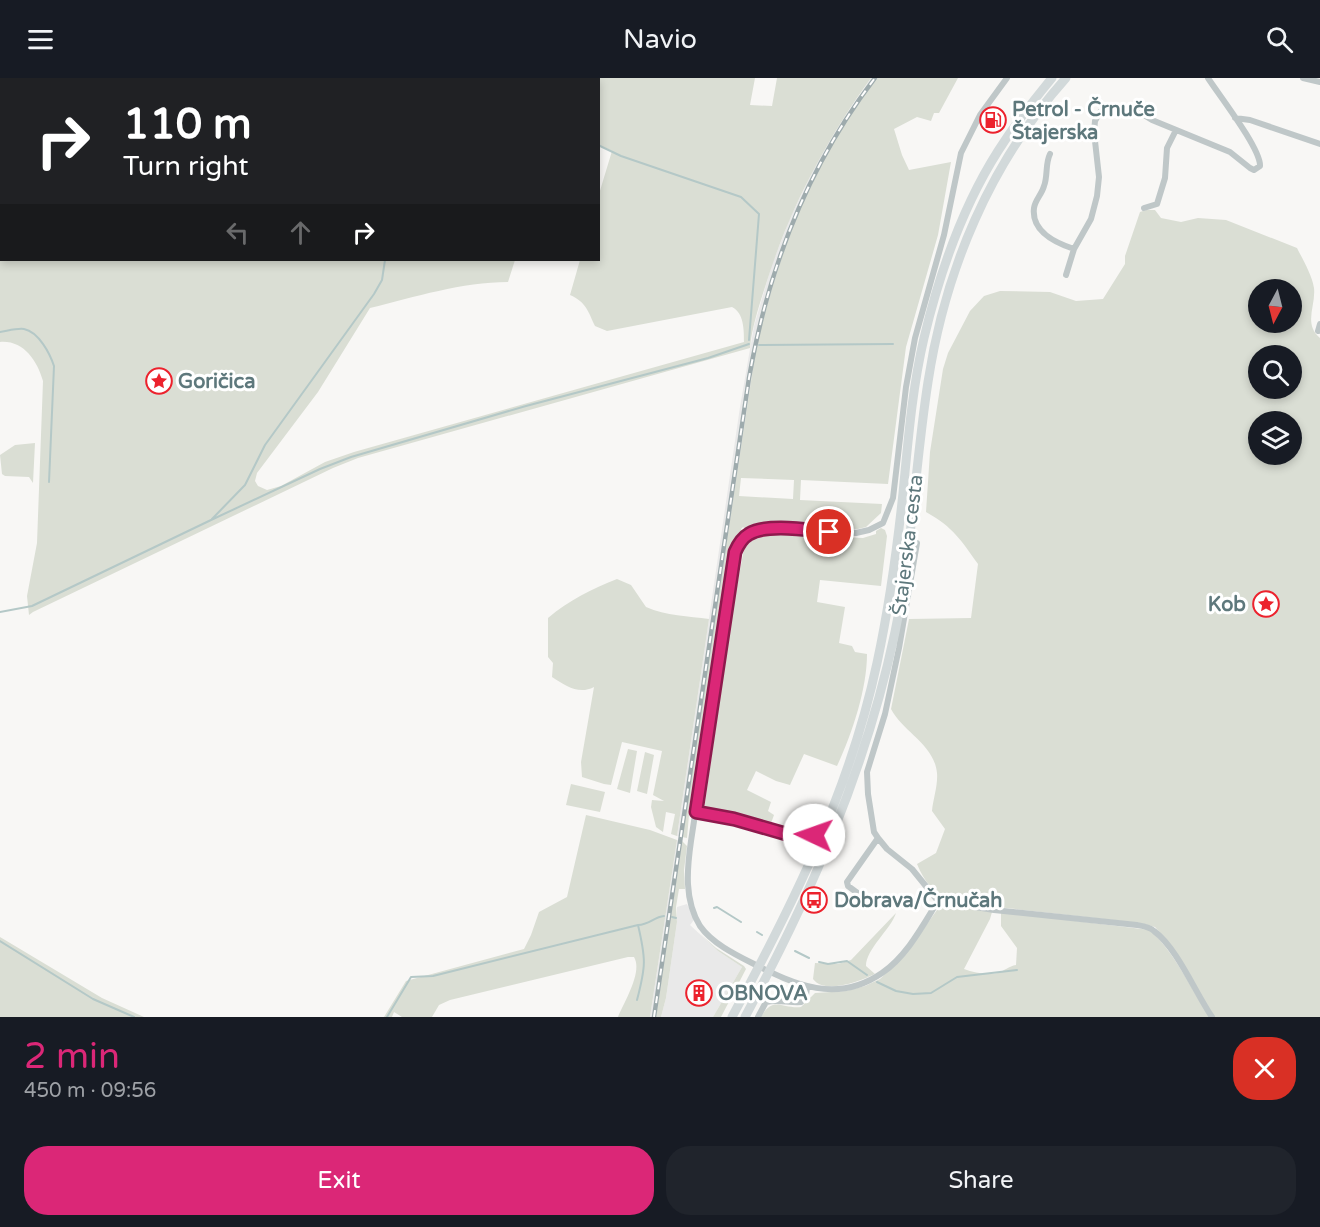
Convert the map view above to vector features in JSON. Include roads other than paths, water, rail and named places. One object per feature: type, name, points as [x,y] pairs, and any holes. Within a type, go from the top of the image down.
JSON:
[{"type":"main road","name":"Štajerska cesta","points":[[732,1017],[783,921],[825,828],[859,737],[877,665],[892,586],[916,379],[942,274],[971,203],[998,152],[1052,78]]},
{"type":"main road","name":"Štajerska cesta","points":[[745,1017],[833,837],[875,715],[899,608],[928,381],[937,332],[949,289],[976,216],[1010,152],[1066,78]]},
{"type":"street","points":[[938,901],[916,936],[897,960],[882,973],[864,983],[846,987],[826,989],[807,987],[760,967],[720,944],[700,926],[688,890],[687,870],[735,552],[750,533],[765,529],[856,533],[869,530],[883,522],[893,498],[906,387],[915,338],[944,235],[962,153],[980,115],[1007,78]]},
{"type":"street","points":[[1066,275],[1074,249],[1091,219],[1097,196],[1099,161],[1094,132],[1095,122],[1100,112],[1109,106],[1120,105],[1134,109],[1176,130],[1223,149],[1250,168],[1257,169],[1259,159],[1208,78]]},
{"type":"street","points":[[1303,78],[1320,82]]},
{"type":"street","points":[[1235,118],[1250,120],[1320,144]]},
{"type":"street","points":[[1144,208],[1157,204],[1165,178],[1167,148],[1176,130]]},
{"type":"street","points":[[1050,154],[1045,186],[1034,208],[1035,220],[1047,237],[1074,249]]},
{"type":"street","points":[[917,543],[890,692],[867,772],[874,831],[878,838],[887,849],[912,869],[938,901],[994,910],[1137,925],[1153,929],[1172,950],[1212,1017]]},
{"type":"street","points":[[696,812],[743,821],[800,838],[814,835]]},
{"type":"street","points":[[800,838],[807,851],[823,814]]},
{"type":"street","points":[[863,897],[848,886],[847,882],[878,838]]},
{"type":"street","points":[[758,1017],[766,1002],[776,1000],[801,1002],[806,996],[807,987]]},
{"type":"waterway","points":[[600,146],[621,156],[741,197],[759,214],[749,340]]},
{"type":"waterway","points":[[212,519],[245,485],[265,445],[374,294],[382,280],[385,261]]},
{"type":"waterway","points":[[0,332],[24,329],[34,334],[43,344],[54,366],[49,482]]},
{"type":"waterway","points":[[0,612],[32,606],[320,469],[351,457],[526,406],[708,358],[749,344]]},
{"type":"waterway","points":[[759,345],[893,344]]},
{"type":"waterway","points":[[714,908],[717,907],[741,922]]},
{"type":"waterway","points":[[387,1017],[411,977],[433,976],[642,925],[664,916]]},
{"type":"waterway","points":[[672,917],[676,918]]},
{"type":"waterway","points":[[637,1000],[644,962],[638,925]]},
{"type":"waterway","points":[[757,932],[762,935]]},
{"type":"waterway","points":[[0,941],[93,999],[134,1017]]},
{"type":"waterway","points":[[795,951],[809,958]]},
{"type":"waterway","points":[[819,962],[828,964],[847,961],[867,975]]},
{"type":"waterway","points":[[877,982],[896,991],[913,994],[931,993],[957,977],[1017,970]]},
{"type":"railway","points":[[654,1017],[757,337],[779,259],[810,183],[829,147],[875,78]]},
{"type":"place","name":"Petrol - Črnuče Štajerska","points":[[993,120]]},
{"type":"place","name":"Goričica","points":[[159,381]]},
{"type":"place","name":"Kob","points":[[1266,604]]},
{"type":"place","name":"Dobrava/Črnučah","points":[[814,900]]},
{"type":"place","name":"OBNOVA","points":[[699,993]]}]
